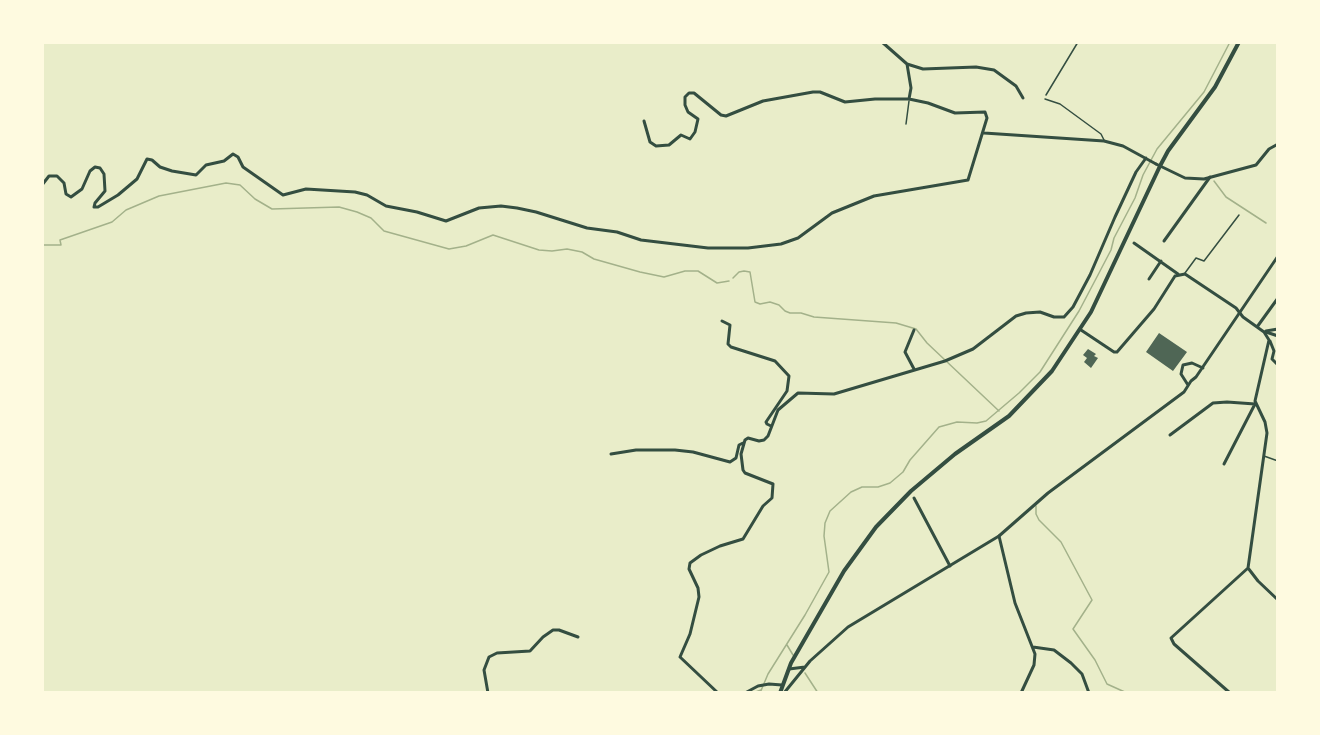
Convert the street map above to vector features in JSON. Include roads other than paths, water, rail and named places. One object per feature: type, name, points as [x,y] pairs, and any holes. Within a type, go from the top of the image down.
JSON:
[{"type":"main road","points":[[782,693],[787,671],[844,571],[876,527],[910,491],[955,454],[1023,404],[1052,371],[1081,330],[1158,165],[1215,87],[1239,42]]},
{"type":"street","points":[[882,42],[907,64],[923,69],[976,67],[994,70],[1017,86],[1023,98]]},
{"type":"street","points":[[907,64],[911,88],[909,99]]},
{"type":"street","points":[[42,185],[49,177],[57,176],[64,183],[66,194],[70,197],[82,189],[90,171],[95,167],[100,168],[104,174],[105,191],[94,203],[94,207],[98,207],[137,179],[147,159],[172,171],[196,175],[206,165],[224,161],[233,154],[238,157],[243,167],[284,195],[306,189],[355,192],[367,195],[386,206],[446,221],[479,208],[501,206],[536,212],[587,228],[617,232],[641,240],[708,248],[748,248],[781,244],[798,238],[832,213],[874,196],[968,180],[987,118],[985,112],[955,113],[909,99],[845,102],[819,92],[763,101],[726,116],[716,113],[694,93],[689,93],[685,97],[685,105],[688,112],[698,119],[698,124],[690,139],[681,135],[669,145],[656,146],[650,142],[644,122]]},
{"type":"street","points":[[984,132],[1104,141],[1123,146],[1189,179],[1210,177],[1256,165],[1269,149],[1278,144]]},
{"type":"street","points":[[611,454],[636,450],[675,450],[693,452],[730,462],[736,458],[739,445],[748,438],[759,441],[768,436],[778,410],[798,393],[834,394],[945,361],[973,349],[1016,316],[1040,312],[1054,317],[1064,317],[1073,307],[1090,275],[1136,172],[1146,158]]},
{"type":"street","points":[[1164,241],[1210,177]]},
{"type":"street","points":[[1134,243],[1178,274],[1185,274],[1236,308],[1239,313],[1264,332],[1278,336]]},
{"type":"street","points":[[1198,372],[1203,368],[1278,256]]},
{"type":"street","points":[[1149,279],[1161,261]]},
{"type":"street","points":[[1081,330],[1117,352],[1155,309],[1164,292],[1178,274]]},
{"type":"street","points":[[1257,327],[1278,298]]},
{"type":"street","points":[[722,321],[730,325],[728,344],[731,347],[775,361],[789,376],[790,381],[785,396],[766,422],[771,426]]},
{"type":"street","points":[[1264,332],[1278,329]]},
{"type":"street","points":[[914,330],[905,352],[914,369]]},
{"type":"street","points":[[1264,332],[1274,351],[1272,360],[1278,364]]},
{"type":"street","points":[[1224,464],[1255,404],[1269,340]]},
{"type":"street","points":[[1189,380],[1181,374],[1181,368],[1189,363],[1203,368]]},
{"type":"street","points":[[1189,380],[1197,377],[1197,367]]},
{"type":"street","points":[[782,693],[805,667],[848,627],[999,536],[1048,493],[1184,392],[1189,380]]},
{"type":"street","points":[[1170,435],[1213,403],[1255,404]]},
{"type":"street","points":[[1230,693],[1174,644],[1172,638],[1248,568],[1266,427],[1255,404]]},
{"type":"street","points":[[718,693],[680,657],[690,634],[699,597],[698,588],[689,569],[690,563],[720,546],[743,539],[763,506],[772,498],[773,484],[745,473],[743,470],[741,454],[743,443]]},
{"type":"street","points":[[914,498],[950,566]]},
{"type":"street","points":[[999,536],[1023,626],[1035,654],[1034,665],[1021,693]]},
{"type":"street","points":[[1248,568],[1278,600]]},
{"type":"street","points":[[488,693],[484,670],[489,657],[497,653],[530,651],[553,630],[578,637]]},
{"type":"street","points":[[1033,647],[1054,650],[1071,663],[1082,674],[1089,693]]},
{"type":"street","points":[[795,658],[795,663],[799,667]]},
{"type":"street","points":[[787,671],[805,667]]},
{"type":"street","points":[[787,671],[798,674]]},
{"type":"street","points":[[745,693],[758,686],[769,684],[782,686],[792,681]]},
{"type":"lane","points":[[906,124],[909,99]]},
{"type":"lane","points":[[1045,99],[1060,104],[1101,134],[1104,141]]},
{"type":"lane","points":[[1185,274],[1196,258],[1204,261],[1239,215]]},
{"type":"lane","points":[[1264,455],[1278,461]]},
{"type":"waterway","points":[[760,693],[768,674],[829,572],[824,536],[825,523],[830,511],[851,492],[862,487],[878,487],[890,483],[903,472],[910,460],[939,427],[957,422],[986,421],[1040,372],[1079,311],[1099,273],[1157,149],[1204,92],[1230,42]]},
{"type":"waterway","points":[[1214,181],[1226,197],[1266,223]]},
{"type":"waterway","points":[[42,245],[61,245],[60,240],[112,222],[126,210],[159,196],[226,183],[240,185],[255,199],[272,209],[339,207],[371,218],[384,231],[449,249],[466,246],[493,235],[539,250],[567,249],[582,252],[594,259],[664,277],[685,271],[698,271],[717,283],[729,281]]},
{"type":"waterway","points":[[733,278],[739,272],[750,272],[755,302],[760,304],[770,302],[790,313],[896,323],[916,329],[927,343],[999,411]]},
{"type":"waterway","points":[[1036,506],[1039,520],[1061,542],[1092,600],[1073,629],[1095,660],[1107,684],[1127,693]]},
{"type":"waterway","points":[[787,645],[793,655]]},
{"type":"waterway","points":[[805,673],[818,693]]},
{"type":"waterway","points":[[753,693],[761,690]]}]
